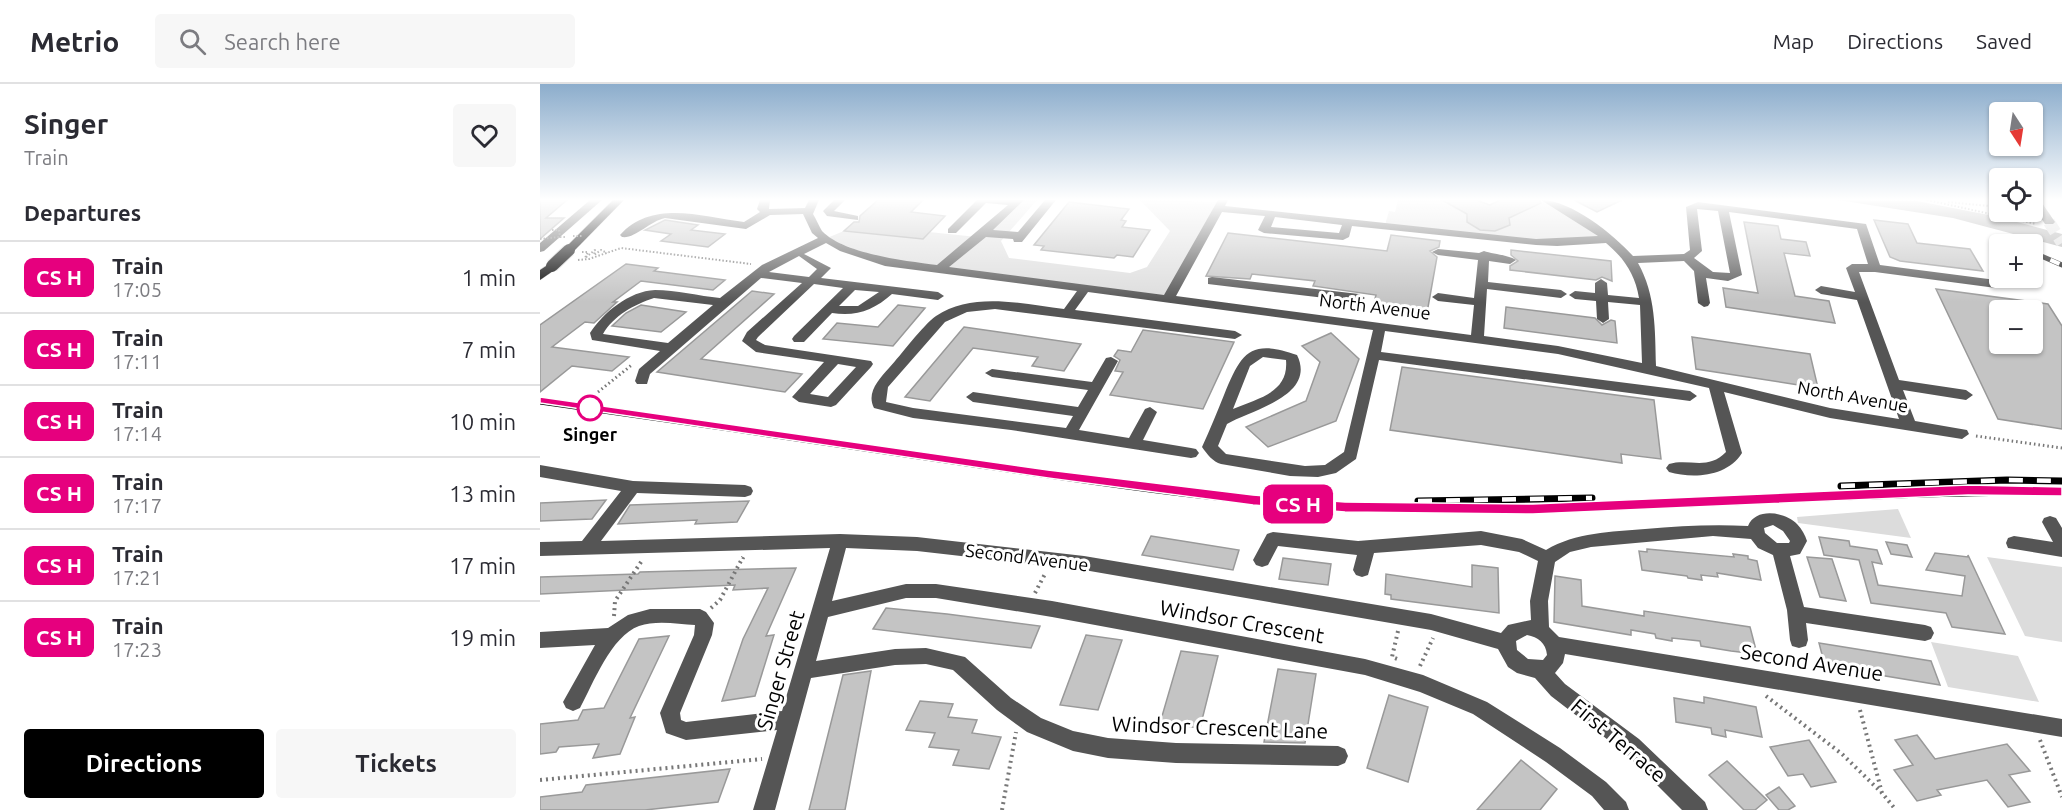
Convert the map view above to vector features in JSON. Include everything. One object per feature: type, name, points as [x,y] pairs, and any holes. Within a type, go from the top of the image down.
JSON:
[{"type":"main road","points":[[540,276],[569,255],[583,236]]},
{"type":"street","points":[[540,249],[558,234]]},
{"type":"street","name":"North Avenue","points":[[820,234],[844,249],[885,261],[1558,350],[1649,369],[1830,413],[1962,434]]},
{"type":"street","points":[[940,270],[970,242],[983,234]]},
{"type":"street","points":[[990,234],[1019,238],[1022,234]]},
{"type":"street","points":[[1168,299],[1204,234]]},
{"type":"street","points":[[1308,234],[1343,237],[1344,234]]},
{"type":"street","points":[[1466,234],[1557,243],[1609,239]]},
{"type":"street","points":[[1601,234],[1609,239],[1629,260],[1645,291],[1649,369]]},
{"type":"street","points":[[1629,260],[1687,257],[1696,250],[1694,234]]},
{"type":"street","points":[[1699,272],[1709,276],[1728,278],[1736,275],[1728,234]]},
{"type":"street","points":[[1864,234],[1875,268]]},
{"type":"street","points":[[642,381],[644,372],[758,274],[827,238]]},
{"type":"street","points":[[1438,252],[1484,255],[1510,260]]},
{"type":"street","points":[[1477,339],[1484,255]]},
{"type":"street","points":[[804,257],[825,268],[752,335],[749,341],[761,349],[834,360]]},
{"type":"street","points":[[1687,257],[1699,272],[1704,303]]},
{"type":"street","points":[[1910,426],[1852,268],[1875,268],[1989,283]]},
{"type":"street","points":[[758,274],[938,296]]},
{"type":"street","points":[[1212,281],[1359,298]]},
{"type":"street","points":[[1601,283],[1603,319]]},
{"type":"street","points":[[1482,285],[1561,294]]},
{"type":"street","points":[[800,339],[852,286]]},
{"type":"street","points":[[1067,313],[1085,288]]},
{"type":"street","points":[[1275,313],[1284,289]]},
{"type":"street","points":[[830,309],[846,311],[866,308],[873,305],[889,290]]},
{"type":"street","points":[[1821,290],[1859,292]]},
{"type":"street","points":[[671,348],[597,337],[596,333],[603,324],[633,300],[654,294],[723,302]]},
{"type":"street","points":[[1575,295],[1646,302]]},
{"type":"street","points":[[1438,297],[1480,302]]},
{"type":"street","points":[[1191,453],[913,413],[879,405],[882,386],[940,319],[964,308],[995,305],[1235,335]]},
{"type":"street","points":[[1221,421],[1233,412],[1281,394],[1289,386],[1295,369],[1292,358],[1277,352],[1262,352],[1251,356],[1244,364],[1210,447],[1221,459],[1294,470],[1327,470],[1351,455],[1380,327]]},
{"type":"street","points":[[1374,355],[1690,396]]},
{"type":"street","points":[[1070,434],[1111,361]]},
{"type":"street","points":[[1082,413],[979,398],[997,374],[1097,387]]},
{"type":"street","points":[[1894,384],[1966,395]]},
{"type":"street","points":[[1674,468],[1703,470],[1715,467],[1734,453],[1715,386]]},
{"type":"street","points":[[1134,444],[1150,412]]},
{"type":"street","points":[[540,471],[633,487],[745,491]]},
{"type":"street","points":[[586,548],[633,487]]},
{"type":"street","points":[[1765,519],[1782,522],[1790,527],[1798,541],[1797,546],[1789,551],[1780,551],[1762,543],[1755,533],[1755,524],[1765,519]]},
{"type":"street","points":[[2050,522],[2062,542]]},
{"type":"street","points":[[1540,630],[1539,601],[1547,558],[1565,547],[1591,540],[1713,530],[1755,533]]},
{"type":"street","points":[[1262,560],[1273,539],[1367,547],[1482,538],[1522,546],[1547,558]]},
{"type":"street","name":"Second Avenue","points":[[540,549],[840,541],[917,544],[1084,562],[1402,616],[1506,643]]},
{"type":"street","name":"Singer Street","points":[[764,810],[840,541]]},
{"type":"street","points":[[2014,543],[2062,550]]},
{"type":"street","points":[[1362,570],[1367,547]]},
{"type":"street","points":[[1780,551],[1797,614],[1799,640]]},
{"type":"street","name":"Windsor Crescent","points":[[820,611],[906,591],[921,590],[1029,605],[1365,667],[1405,670],[1480,708],[1599,789],[1618,810]]},
{"type":"street","points":[[1797,614],[1925,633]]},
{"type":"street","points":[[573,702],[611,636],[634,620],[656,617],[700,617],[705,623],[703,635],[670,713],[673,726],[686,731],[789,719]]},
{"type":"street","points":[[1527,627],[1540,630],[1554,644],[1557,654],[1554,663],[1548,668],[1528,670],[1516,664],[1508,654],[1506,643],[1515,630],[1527,627]]},
{"type":"street","points":[[540,640],[611,636]]},
{"type":"street","name":"Second Avenue","points":[[1554,644],[2062,728]]},
{"type":"street","name":"Windsor Crescent Lane","points":[[803,671],[895,657],[926,656],[958,663],[1004,704],[1034,725],[1073,741],[1108,748],[1176,753],[1338,756]]},
{"type":"street","name":"First Terrace","points":[[1540,670],[1558,690],[1632,746],[1697,810]]},
{"type":"path","points":[[540,239],[583,236]]},
{"type":"path","points":[[569,255],[589,259],[621,248],[770,266]]},
{"type":"path","points":[[588,252],[585,258],[595,250],[594,255],[601,250],[607,253]]},
{"type":"path","points":[[598,392],[637,360],[654,363]]},
{"type":"path","points":[[1962,434],[2062,448]]},
{"type":"path","points":[[700,617],[720,600],[750,545]]},
{"type":"path","points":[[611,636],[615,601],[651,547]]},
{"type":"path","points":[[1029,605],[1052,559]]},
{"type":"path","points":[[1402,616],[1392,657],[1405,670],[1422,667],[1438,624]]},
{"type":"path","points":[[1750,676],[1765,695],[1842,754],[1896,810]]},
{"type":"path","points":[[1856,694],[1882,793]]},
{"type":"path","points":[[1002,810],[1019,714]]},
{"type":"path","points":[[2035,724],[2062,797]]},
{"type":"path","points":[[540,780],[779,758]]},
{"type":"shaded area","points":[[837,234],[872,234],[922,239],[927,234],[977,237],[981,234],[1007,234],[1001,241],[1009,258],[1130,273],[1147,267],[1168,234],[1204,234],[1168,299],[885,262],[827,238]]},
{"type":"shaded area","points":[[1470,234],[1601,234],[1609,239],[1557,243]]},
{"type":"shaded area","points":[[2013,234],[2062,234],[2062,247],[2043,242],[2043,234]]},
{"type":"shaded area","points":[[1898,509],[1911,538],[1798,523],[1797,517]]},
{"type":"shaded area","points":[[1987,557],[2062,567],[2062,642],[2025,636]]},
{"type":"shaded area","points":[[1931,642],[2018,656],[2039,702],[1948,687]]},
{"type":"building","points":[[671,234],[725,234],[708,247],[661,241]]},
{"type":"building","points":[[872,234],[928,234],[923,239]]},
{"type":"building","points":[[1043,234],[1148,234],[1133,257],[1117,255],[1114,258],[1041,250],[1044,246],[1034,245]]},
{"type":"building","points":[[1228,234],[1387,251],[1391,235],[1440,241],[1439,247],[1430,251],[1437,257],[1427,313],[1373,306],[1376,295],[1313,286],[1315,281],[1252,274],[1250,279],[1206,276]]},
{"type":"building","points":[[1746,234],[1780,234],[1781,239],[1806,242],[1810,256],[1784,253],[1795,296],[1829,301],[1835,323],[1726,307],[1723,288],[1758,293]]},
{"type":"building","points":[[1880,234],[1913,234],[1917,243],[1970,249],[1983,271],[1900,261],[1890,257]]},
{"type":"building","points":[[1511,250],[1611,261],[1612,281],[1602,277],[1596,280],[1510,270],[1510,266],[1518,261],[1511,255]]},
{"type":"building","points":[[626,264],[658,268],[654,271],[725,280],[713,290],[641,281],[613,302],[617,302],[594,323],[585,322],[552,347],[629,357],[612,371],[572,366],[540,392],[540,325]]},
{"type":"building","points":[[1936,289],[2018,300],[1989,300],[1989,354],[2043,354],[2043,303],[2048,304],[2062,326],[2062,429],[1998,419]]},
{"type":"building","points":[[752,291],[774,294],[701,359],[802,374],[785,392],[657,372]]},
{"type":"building","points":[[641,305],[686,312],[661,332],[612,326],[626,313]]},
{"type":"building","points":[[898,305],[925,308],[893,346],[823,339],[837,323],[878,327]]},
{"type":"building","points":[[1506,307],[1595,318],[1602,325],[1611,320],[1615,321],[1617,343],[1504,328]]},
{"type":"building","points":[[964,327],[1081,344],[1064,371],[1032,366],[1038,357],[973,348],[930,401],[905,397]]},
{"type":"building","points":[[1143,330],[1234,342],[1203,409],[1110,395],[1123,372],[1115,371],[1120,360],[1114,356],[1118,350],[1131,352]]},
{"type":"building","points":[[1331,333],[1359,359],[1336,421],[1268,447],[1246,427],[1306,401],[1320,362],[1302,346]]},
{"type":"building","points":[[1692,337],[1810,354],[1818,388],[1696,369]]},
{"type":"building","points":[[1402,367],[1654,400],[1661,459],[1621,454],[1622,463],[1390,430]]},
{"type":"building","points":[[606,500],[592,519],[540,521],[540,503]]},
{"type":"building","points":[[749,501],[737,522],[695,524],[697,520],[618,524],[630,505]]},
{"type":"building","points":[[1151,536],[1239,550],[1233,570],[1142,555]]},
{"type":"building","points":[[1819,537],[1849,541],[1850,546],[1877,550],[1882,564],[1872,562],[1878,585],[1962,596],[1965,576],[1926,570],[1935,553],[1968,557],[1968,555],[2005,634],[1952,627],[1946,613],[1871,603],[1859,560],[1824,555]]},
{"type":"building","points":[[1886,542],[1907,545],[1912,557],[1891,554]]},
{"type":"building","points":[[1647,549],[1734,557],[1733,554],[1748,556],[1748,559],[1757,561],[1761,580],[1717,573],[1718,577],[1701,575],[1702,580],[1642,570],[1639,551],[1647,552]]},
{"type":"building","points":[[1807,557],[1832,559],[1846,601],[1820,597]]},
{"type":"building","points":[[1283,558],[1331,564],[1328,585],[1279,579]]},
{"type":"building","points":[[1472,565],[1498,568],[1499,613],[1391,599],[1391,595],[1385,594],[1386,574],[1472,587]]},
{"type":"building","points":[[796,568],[766,636],[774,635],[755,696],[722,701],[743,639],[768,588],[733,590],[735,585],[540,594],[540,577]]},
{"type":"building","points":[[1555,576],[1581,580],[1582,606],[1644,616],[1644,611],[1750,627],[1756,650],[1747,649],[1747,653],[1731,651],[1701,646],[1700,641],[1672,638],[1672,641],[1656,638],[1655,634],[1631,630],[1631,635],[1554,622]]},
{"type":"building","points":[[886,608],[1040,626],[1031,648],[873,629]]},
{"type":"building","points":[[1086,635],[1122,640],[1098,710],[1060,705]]},
{"type":"building","points":[[669,636],[630,718],[635,717],[620,754],[593,758],[599,744],[559,747],[556,752],[540,754],[540,724],[578,720],[583,710],[604,708],[639,639]]},
{"type":"building","points":[[1819,643],[1931,661],[1940,685],[1825,666]]},
{"type":"building","points":[[1181,651],[1218,656],[1200,728],[1160,723]]},
{"type":"building","points":[[1278,669],[1316,674],[1305,743],[1264,742]]},
{"type":"building","points":[[871,671],[845,810],[809,810],[843,675]]},
{"type":"building","points":[[1389,695],[1428,707],[1408,782],[1367,768]]},
{"type":"building","points":[[1704,697],[1756,707],[1762,737],[1725,730],[1726,737],[1712,734],[1711,728],[1676,722],[1674,698],[1704,703]]},
{"type":"building","points":[[920,701],[953,704],[948,717],[977,720],[972,733],[1001,737],[989,769],[953,765],[959,750],[929,747],[935,733],[906,730]]},
{"type":"building","points":[[1917,735],[1935,759],[2007,744],[2030,771],[2009,775],[2030,802],[2008,807],[1987,780],[1937,790],[1941,795],[1917,801],[1894,770],[1913,765],[1895,740]]},
{"type":"building","points":[[1809,740],[1836,782],[1811,787],[1803,774],[1788,776],[1770,747]]},
{"type":"building","points":[[1521,760],[1557,789],[1540,810],[1477,810]]},
{"type":"building","points":[[1727,761],[1767,800],[1755,810],[1744,810],[1709,775]]},
{"type":"building","points":[[730,769],[718,802],[645,810],[540,810],[540,797],[582,792],[586,785]]},
{"type":"building","points":[[1779,787],[1795,806],[1788,810],[1779,810],[1766,795]]},
{"type":"tunnel","points":[[2056,234],[2062,243]]},
{"type":"railway","points":[[2043,257],[2062,265]]},
{"type":"railway","points":[[540,401],[1114,484],[1254,501],[1348,507],[1526,509],[1884,495],[2062,492]]},
{"type":"railway","points":[[1841,486],[2007,480],[2062,481]]},
{"type":"railway","points":[[1418,501],[1592,498]]},
{"type":"train","points":[[540,401],[1048,474],[1253,500],[1345,507],[1436,510],[1533,509],[1968,490],[2062,492]]},
{"type":"place","name":"Singer","points":[[590,408]]}]
